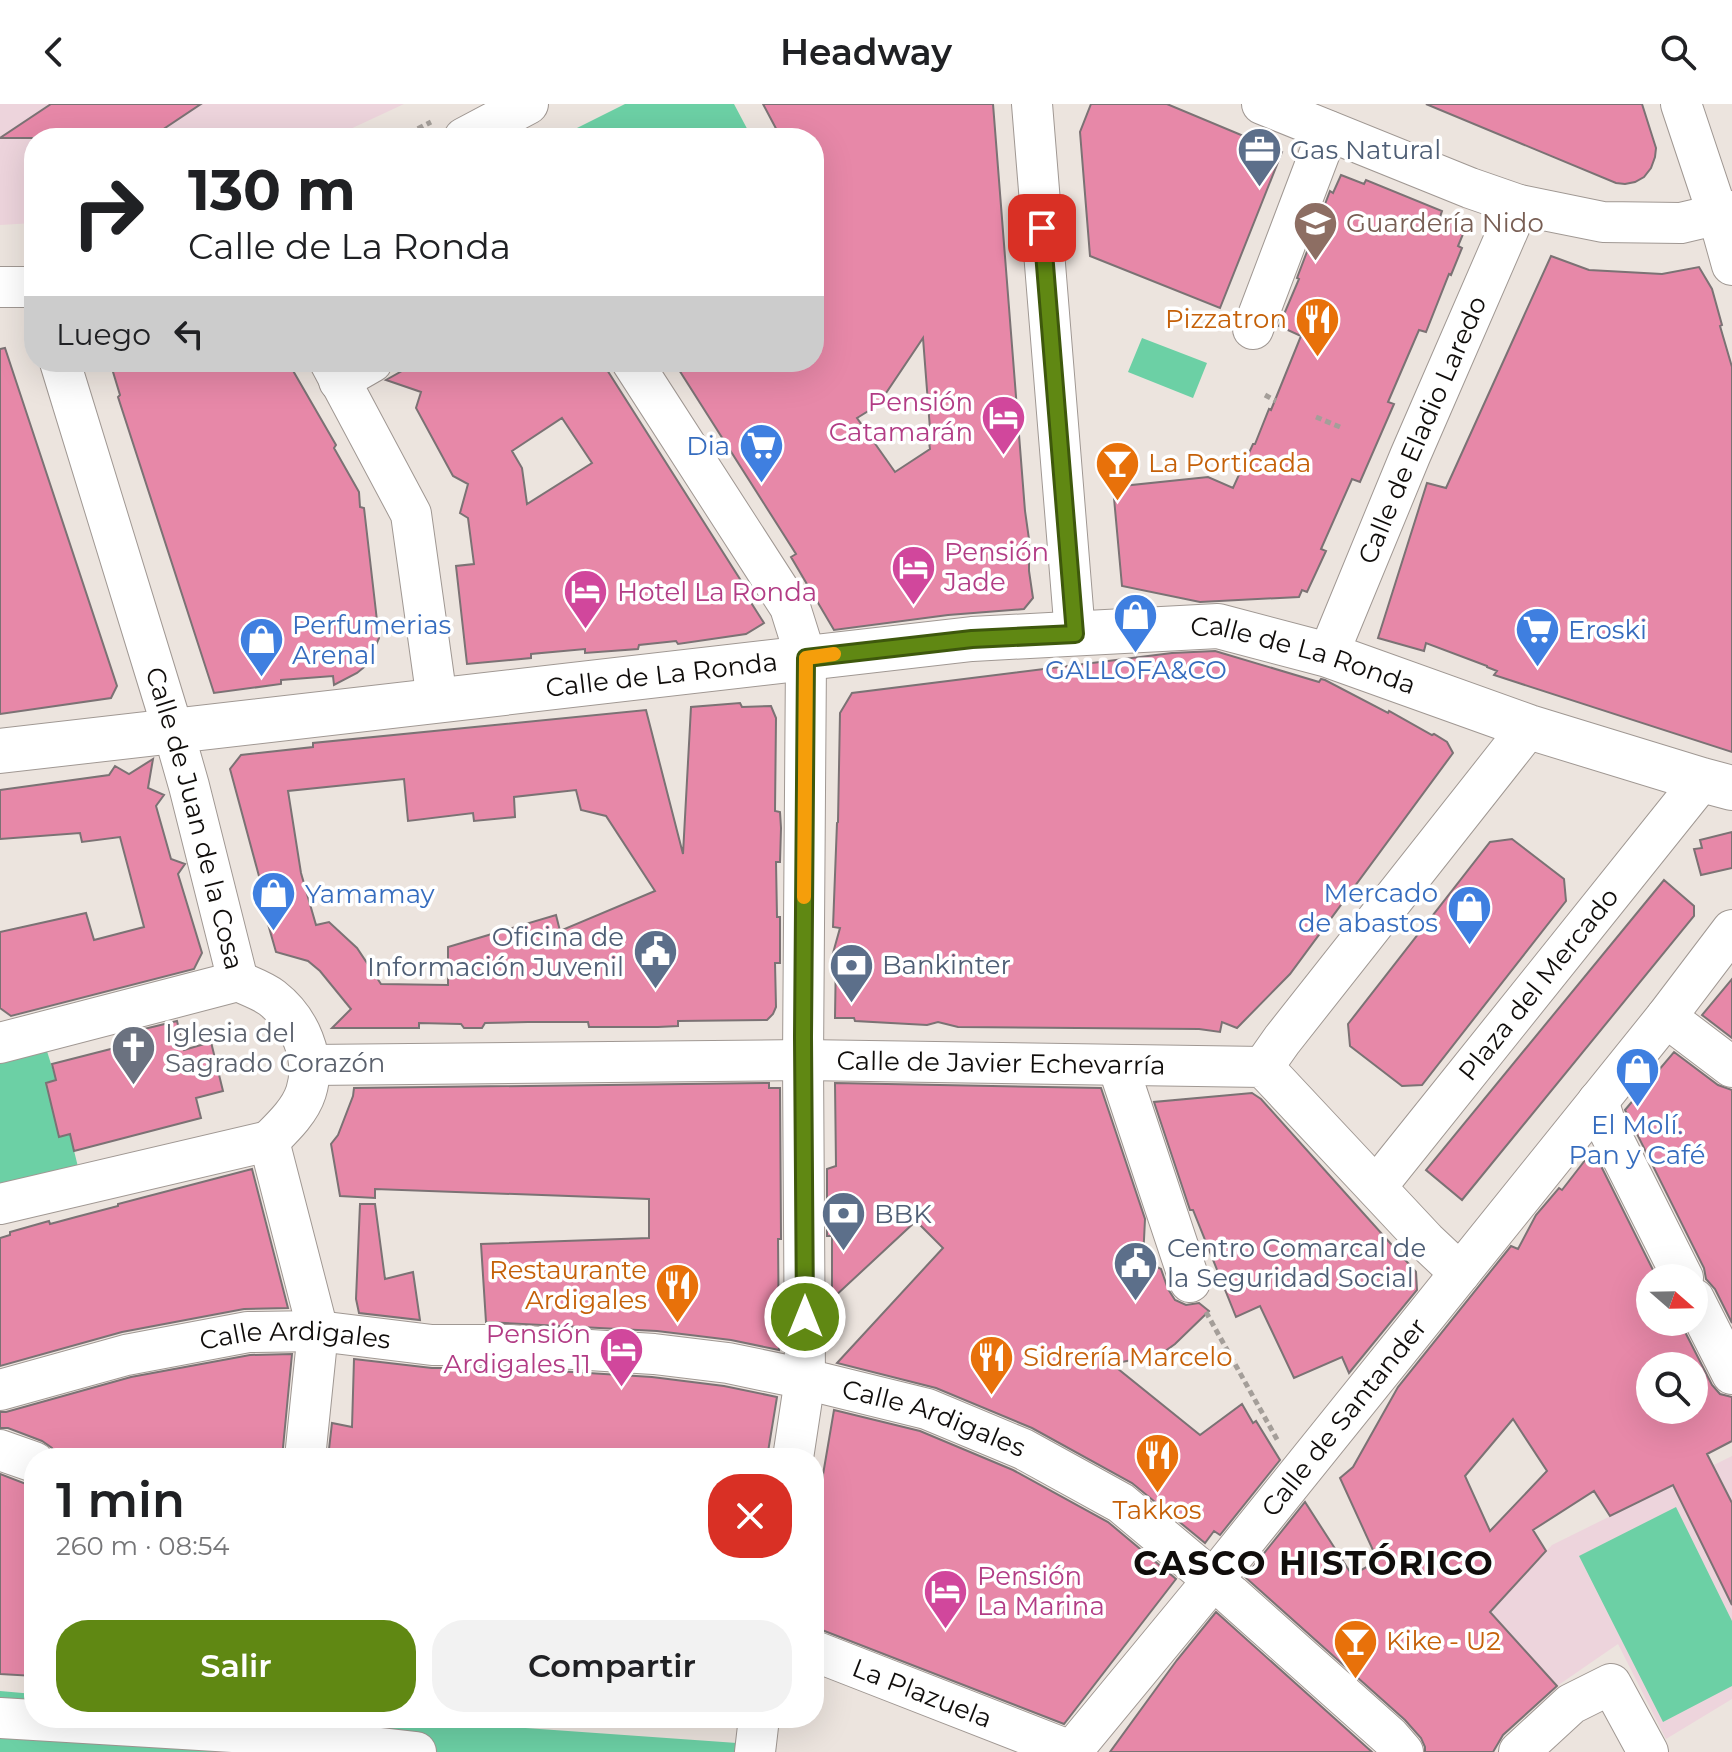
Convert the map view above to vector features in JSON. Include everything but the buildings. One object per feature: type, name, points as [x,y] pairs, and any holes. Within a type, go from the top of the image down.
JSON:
[{"type":"highway","name":"Calle de La Ronda","points":[[0,751],[972,639],[1218,626],[1328,655],[1529,727],[1717,784]]},
{"type":"street","points":[[489,128],[528,104]]},
{"type":"street","points":[[1032,104],[1075,634]]},
{"type":"street","points":[[1262,104],[1519,205],[1603,222],[1681,223],[1725,213]]},
{"type":"street","points":[[1681,104],[1725,213],[1732,265]]},
{"type":"street","points":[[1253,329],[1328,131]]},
{"type":"street","name":"Calle de Eladio Laredo","points":[[1328,655],[1519,205]]},
{"type":"street","points":[[0,287],[24,287]]},
{"type":"street","name":"Calle de Juan de la Cosa","points":[[63,372],[173,730],[238,981],[270,996],[296,1022],[311,1065]]},
{"type":"street","points":[[349,372],[411,514],[437,700]]},
{"type":"street","points":[[638,372],[790,607],[806,658],[803,1060],[805,1379],[795,1448]]},
{"type":"street","points":[[1460,1273],[1426,1241],[1263,1067],[1529,727]]},
{"type":"street","name":"Plaza del Mercado","points":[[1376,1187],[1717,784]]},
{"type":"street","name":"Calle de Santander","points":[[1072,1752],[1666,1017],[1732,930]]},
{"type":"street","points":[[0,1043],[238,981]]},
{"type":"street","points":[[1666,1017],[1732,1067]]},
{"type":"street","name":"Calle de Javier Echevarría","points":[[311,1065],[803,1060],[1263,1067]]},
{"type":"street","points":[[0,1204],[269,1141],[289,1120],[306,1093],[311,1065]]},
{"type":"street","points":[[1118,1066],[1199,1298]]},
{"type":"street","points":[[1598,1101],[1606,1125],[1676,1264]]},
{"type":"street","points":[[269,1141],[318,1331],[306,1448]]},
{"type":"street","points":[[1708,1327],[1732,1374]]},
{"type":"street","name":"Calle Ardigales","points":[[0,1390],[126,1355],[248,1332],[318,1331],[432,1345],[509,1345],[654,1354],[728,1363],[937,1412],[1023,1449],[1121,1503],[1213,1580],[1379,1727],[1403,1752]]},
{"type":"street","points":[[0,1450],[24,1458]]},
{"type":"street","name":"La Plazuela","points":[[824,1655],[1072,1752]]},
{"type":"street","points":[[1519,1752],[1571,1704],[1611,1684],[1648,1752]]},
{"type":"street","points":[[0,1718],[24,1719]]},
{"type":"street","points":[[269,1728],[416,1752]]},
{"type":"street","points":[[755,1752],[758,1728]]},
{"type":"path","points":[[1265,395],[1276,401]]},
{"type":"path","points":[[1316,417],[1340,427]]},
{"type":"path","points":[[1199,1298],[1298,1475]]},
{"type":"shaded area","points":[[0,104],[404,104],[352,128],[24,128],[24,224],[0,225]]},
{"type":"shaded area","points":[[1732,1456],[1732,1699],[1666,1739],[1618,1644],[1557,1686],[1491,1612],[1552,1545]]},
{"type":"green space","points":[[625,104],[734,104],[747,128],[577,128]]},
{"type":"green space","points":[[1142,338],[1207,363],[1193,398],[1128,372]]},
{"type":"green space","points":[[46,1048],[56,1080],[46,1084],[59,1136],[70,1134],[78,1167],[0,1188],[0,1061]]},
{"type":"green space","points":[[1676,1507],[1732,1621],[1732,1686],[1663,1722],[1579,1556]]},
{"type":"green space","points":[[0,1691],[24,1693],[24,1728],[525,1728],[737,1743],[737,1752],[0,1752]]},
{"type":"slow traffic","points":[[804,897],[806,658],[834,654]]},
{"type":"place","name":"Gas Natural","points":[[1259,189]]},
{"type":"place","name":"Guardería Nido","points":[[1315,262]]},
{"type":"place","name":"Pizzatron","points":[[1318,358]]},
{"type":"place","name":"Pensión Catamarán","points":[[1004,456]]},
{"type":"place","name":"Dia","points":[[761,485]]},
{"type":"place","name":"La Porticada","points":[[1117,502]]},
{"type":"place","name":"Pensión Jade","points":[[913,606]]},
{"type":"place","name":"Hotel La Ronda","points":[[586,631]]},
{"type":"place","name":"GALLOFA&CO","points":[[1136,654]]},
{"type":"place","name":"Eroski","points":[[1537,669]]},
{"type":"place","name":"Perfumerias Arenal","points":[[261,679]]},
{"type":"place","name":"Yamamay","points":[[274,933]]},
{"type":"place","name":"Mercado de abastos","points":[[1469,947]]},
{"type":"place","name":"Oficina de Información Juvenil","points":[[655,991]]},
{"type":"place","name":"Bankinter","points":[[851,1004]]},
{"type":"place","name":"Iglesia del Sagrado Corazón","points":[[134,1087]]},
{"type":"place","name":"El Molí. Pan y Café","points":[[1637,1109]]},
{"type":"place","name":"BBK","points":[[843,1253]]},
{"type":"place","name":"Centro Comarcal de la Seguridad Social","points":[[1136,1302]]},
{"type":"place","name":"Restaurante Ardigales","points":[[678,1324]]},
{"type":"place","name":"Pensión Ardigales 11","points":[[622,1388]]},
{"type":"place","name":"Sidrería Marcelo","points":[[992,1396]]},
{"type":"place","name":"Takkos","points":[[1157,1494]]},
{"type":"place","name":"Pensión La Marina","points":[[946,1630]]},
{"type":"place","name":"Kike - U2","points":[[1355,1680]]},
{"type":"district","name":"CASCO HISTÓRICO","points":[[1314,1563]]},
{"type":"route","points":[[805,1317],[803,1037],[806,658],[972,639],[1075,634],[1042,228]]}]
